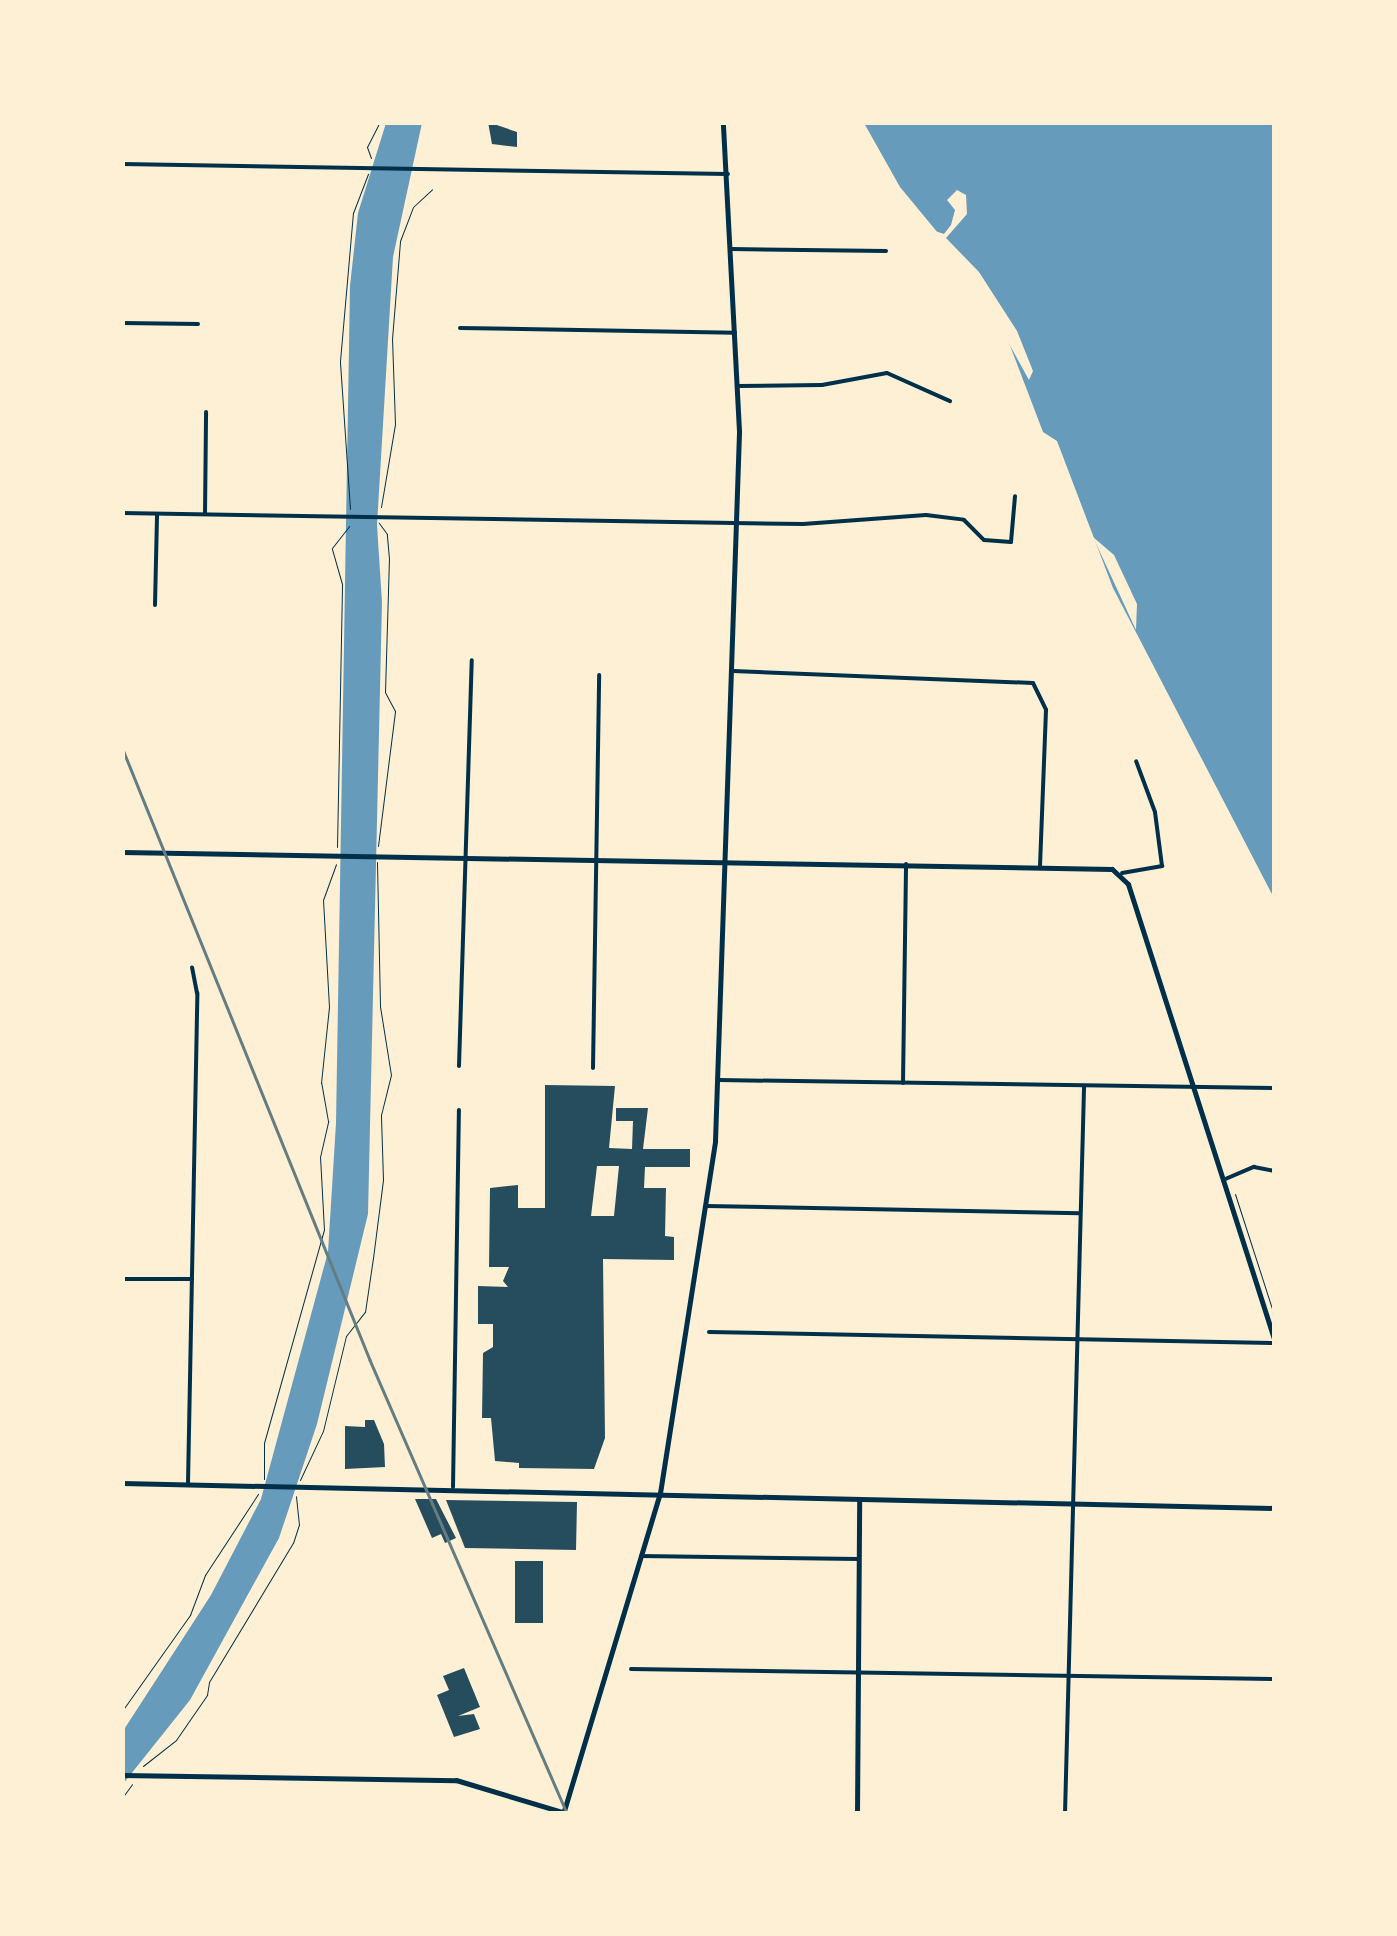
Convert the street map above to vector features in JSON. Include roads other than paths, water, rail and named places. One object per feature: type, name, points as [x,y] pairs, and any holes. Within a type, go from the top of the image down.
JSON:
[{"type":"street","points":[[122,1775],[456,1780],[564,1813],[660,1493],[706,1206],[719,1080],[738,386],[722,122]]},
{"type":"street","points":[[122,164],[728,174]]},
{"type":"street","points":[[731,249],[886,251]]},
{"type":"street","points":[[122,323],[198,324]]},
{"type":"street","points":[[460,328],[735,333]]},
{"type":"street","points":[[738,386],[808,386],[887,373],[950,402]]},
{"type":"street","points":[[205,514],[206,412]]},
{"type":"street","points":[[122,513],[737,523],[946,516],[964,520],[984,540],[1011,542],[1015,496]]},
{"type":"street","points":[[155,605],[157,514]]},
{"type":"street","points":[[459,1066],[472,660]]},
{"type":"street","points":[[732,671],[1033,683],[1046,710],[1040,866]]},
{"type":"street","points":[[593,1068],[599,675]]},
{"type":"street","points":[[122,852],[1040,866],[1122,873],[1162,866],[1155,812],[1136,761]]},
{"type":"street","points":[[903,1083],[906,864]]},
{"type":"street","points":[[709,1332],[1274,1341],[1122,873]]},
{"type":"street","points":[[188,1483],[192,967]]},
{"type":"street","points":[[719,1080],[1274,1088]]},
{"type":"street","points":[[1065,1814],[1084,1087]]},
{"type":"street","points":[[452,1487],[459,1110]]},
{"type":"street","points":[[1224,1180],[1254,1167],[1274,1171]]},
{"type":"street","points":[[706,1206],[1080,1213]]},
{"type":"street","points":[[122,1278],[192,1279]]},
{"type":"street","points":[[122,1483],[452,1487],[1274,1508]]},
{"type":"street","points":[[857,1814],[859,1500]]},
{"type":"street","points":[[642,1556],[859,1559]]},
{"type":"street","points":[[631,1669],[1274,1678]]},
{"type":"water","points":[[386,123],[422,123],[393,257],[377,525],[382,602],[368,1214],[317,1424],[279,1538],[190,1700],[123,1784],[123,1731],[211,1595],[261,1499],[328,1252],[336,1123],[350,286],[358,213]]},
{"type":"water","points":[[864,123],[1274,123],[1274,898],[1113,588],[1057,441],[1043,432],[1006,335],[971,273],[900,187]]},
{"type":"railway","points":[[122,747],[370,1360],[567,1814]]}]
